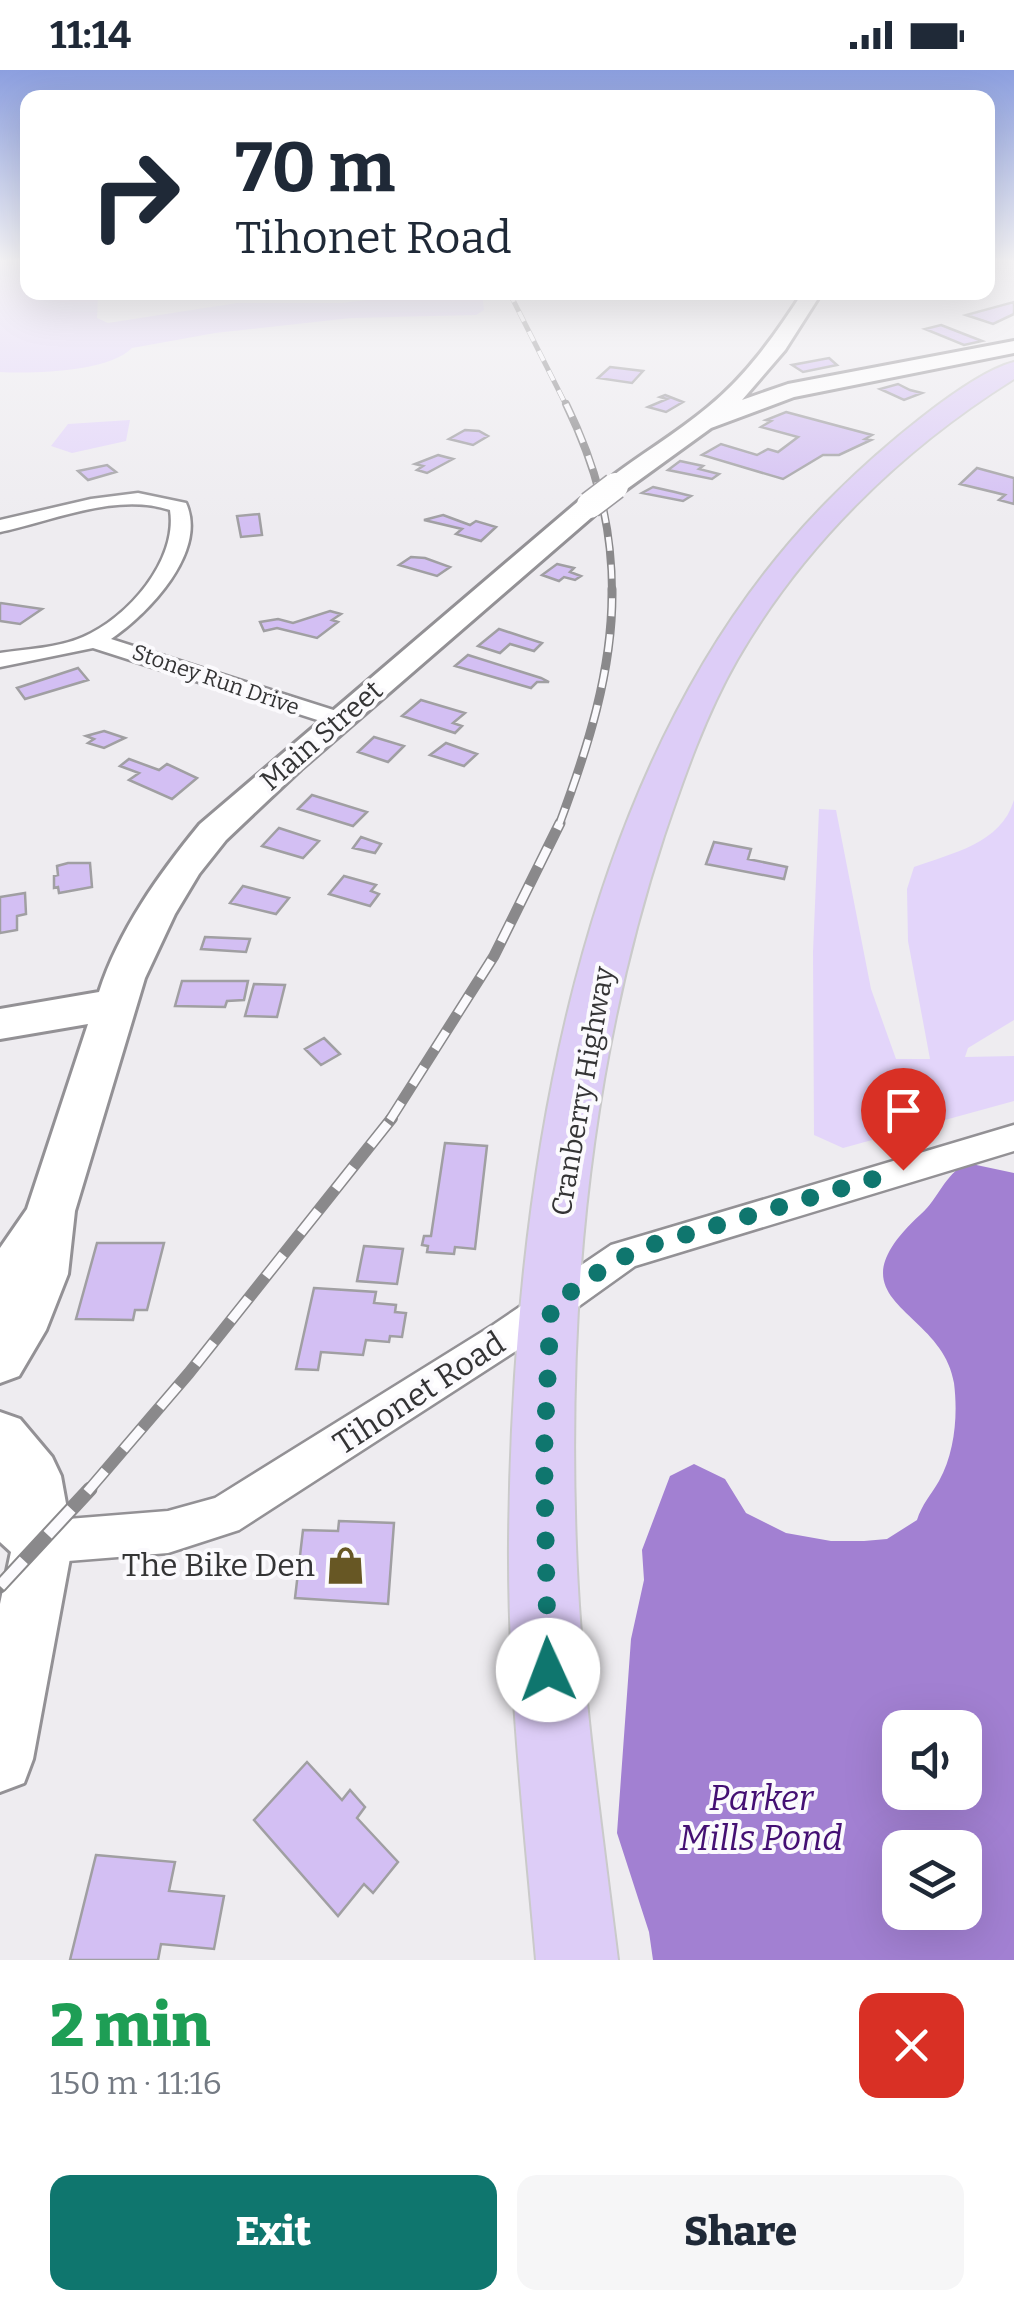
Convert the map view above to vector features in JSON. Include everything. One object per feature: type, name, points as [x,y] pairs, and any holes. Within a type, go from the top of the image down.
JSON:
[{"type":"main road","name":"Main Street","points":[[0,1360],[28,1314],[44,1274],[52,1210],[124,978],[184,868],[212,832],[338,720],[590,505],[656,452],[703,423],[756,373],[774,347]]},
{"type":"main road","points":[[900,368],[1003,363]]},
{"type":"main road","points":[[703,423],[781,394],[900,368],[1003,363]]},
{"type":"main road","name":"Cranberry Highway","points":[[577,1960],[548,1670],[544,1452],[551,1306],[574,1108],[604,956],[644,834],[715,668],[786,563],[862,480],[1003,363]]},
{"type":"main road","points":[[756,373],[752,387],[781,394]]},
{"type":"main road","points":[[0,1024],[116,1004]]},
{"type":"main road","name":"Main Street","points":[[0,1290],[52,1210]]},
{"type":"main road","points":[[0,1438],[32,1476],[22,1522],[0,1759]]},
{"type":"street","points":[[0,526],[128,500],[167,501],[179,507],[183,526],[168,570],[139,602],[94,641],[0,660]]},
{"type":"street","name":"Stoney Run Drive","points":[[94,641],[338,720]]},
{"type":"street","name":"Tihonet Road","points":[[22,1522],[168,1532],[224,1516],[607,1266],[641,1248],[1014,1138]]},
{"type":"shaded area","points":[[0,347],[136,347],[88,367],[0,372]]},
{"type":"shaded area","points":[[130,420],[126,441],[72,453],[51,446],[68,424]]},
{"type":"shaded area","points":[[1014,800],[1014,1020],[968,1048],[965,1057],[1014,1056],[1014,1101],[843,1148],[814,1135],[813,952],[819,809],[836,810],[871,989],[896,1059],[930,1059],[908,941],[907,889],[914,867],[987,837],[1008,815]]},
{"type":"water","name":"Parker Mills Pond","points":[[967,1163],[1014,1173],[1014,1960],[653,1960],[649,1932],[617,1833],[631,1639],[644,1580],[642,1550],[670,1476],[694,1464],[725,1479],[746,1513],[786,1533],[831,1541],[887,1539],[917,1520],[949,1458],[956,1408],[954,1383],[945,1357],[886,1286],[884,1267],[894,1244],[947,1180]]},
{"type":"building","points":[[829,358],[837,365],[803,372],[792,365]]},
{"type":"building","points":[[610,367],[643,371],[632,383],[598,378]]},
{"type":"building","points":[[898,384],[922,393],[904,400],[880,389]]},
{"type":"building","points":[[665,395],[683,402],[666,412],[648,407],[667,399],[660,397]]},
{"type":"building","points":[[786,412],[872,435],[865,439],[871,440],[839,455],[823,455],[783,479],[702,455],[721,444],[757,455],[768,449],[778,452],[798,437],[761,427],[771,421],[766,420]]},
{"type":"building","points":[[465,430],[488,436],[473,445],[449,439]]},
{"type":"building","points":[[438,455],[453,459],[427,473],[417,470],[423,466],[415,464]]},
{"type":"building","points":[[680,461],[719,474],[712,479],[668,470]]},
{"type":"building","points":[[107,465],[116,472],[88,480],[78,471]]},
{"type":"building","points":[[977,468],[1014,478],[1014,504],[999,500],[1005,495],[960,484]]},
{"type":"building","points":[[653,487],[691,496],[683,501],[642,493]]},
{"type":"building","points":[[259,514],[262,535],[241,537],[237,516]]},
{"type":"building","points":[[443,515],[470,525],[476,521],[496,527],[481,541],[456,534],[462,529],[424,520]]},
{"type":"building","points":[[411,557],[450,567],[437,576],[399,565]]},
{"type":"building","points":[[557,564],[574,568],[570,572],[581,576],[559,581],[542,575]]},
{"type":"building","points":[[0,604],[42,609],[20,624],[0,621]]},
{"type":"building","points":[[330,611],[341,614],[332,620],[338,622],[317,638],[277,628],[264,631],[260,622],[278,619],[293,623]]},
{"type":"building","points":[[499,629],[542,643],[534,651],[510,644],[500,653],[478,646]]},
{"type":"building","points":[[468,655],[549,682],[537,682],[531,688],[455,666]]},
{"type":"building","points":[[78,668],[88,680],[25,699],[17,688]]},
{"type":"building","points":[[421,700],[465,713],[453,723],[462,726],[455,733],[402,716]]},
{"type":"building","points":[[104,731],[125,738],[104,748],[88,743],[94,739],[86,736]]},
{"type":"building","points":[[374,737],[404,746],[388,762],[358,752]]},
{"type":"building","points":[[446,743],[477,754],[464,766],[430,755]]},
{"type":"building","points":[[129,759],[159,770],[167,764],[197,778],[172,799],[129,780],[139,773],[120,766]]},
{"type":"building","points":[[312,795],[367,812],[353,826],[298,809]]},
{"type":"building","points":[[279,828],[319,841],[303,858],[262,846]]},
{"type":"building","points":[[361,837],[381,844],[375,853],[353,848]]},
{"type":"building","points":[[714,842],[751,849],[748,859],[787,867],[784,879],[706,864]]},
{"type":"building","points":[[90,863],[92,887],[59,893],[58,887],[54,888],[57,866]]},
{"type":"building","points":[[344,876],[376,885],[371,891],[379,894],[370,906],[329,894]]},
{"type":"building","points":[[243,886],[289,898],[276,914],[230,903]]},
{"type":"building","points":[[25,893],[26,914],[17,916],[17,930],[0,933],[0,897]]},
{"type":"building","points":[[205,937],[250,939],[246,952],[201,949]]},
{"type":"building","points":[[182,981],[248,981],[244,1000],[227,1001],[225,1007],[175,1006]]},
{"type":"building","points":[[254,984],[285,985],[277,1017],[245,1016]]},
{"type":"building","points":[[324,1038],[340,1054],[321,1065],[305,1049]]},
{"type":"building","points":[[445,1143],[487,1146],[475,1249],[455,1247],[454,1254],[427,1252],[428,1246],[422,1245],[424,1236],[431,1236]]},
{"type":"building","points":[[97,1243],[164,1243],[147,1310],[135,1310],[133,1320],[76,1319]]},
{"type":"building","points":[[364,1246],[403,1249],[397,1284],[357,1281]]},
{"type":"building","points":[[314,1288],[376,1292],[374,1303],[396,1305],[395,1312],[406,1313],[402,1337],[390,1336],[389,1342],[366,1340],[363,1355],[321,1352],[318,1370],[296,1369]]},
{"type":"building","name":"The Bike Den","points":[[339,1521],[394,1523],[388,1604],[295,1598],[303,1530],[338,1531]]},
{"type":"building","points":[[307,1762],[342,1800],[350,1790],[365,1807],[357,1818],[398,1862],[373,1893],[364,1884],[338,1916],[254,1820]]},
{"type":"building","points":[[96,1855],[175,1862],[169,1891],[224,1896],[214,1949],[161,1944],[158,1960],[70,1960]]},
{"type":"railway","points":[[537,347],[567,407]]},
{"type":"railway","points":[[566,404],[600,496],[609,543],[612,591]]},
{"type":"railway","points":[[559,825],[603,680],[612,591]]},
{"type":"railway","points":[[390,1120],[494,956],[560,823]]},
{"type":"railway","points":[[87,1492],[189,1373],[392,1118]]},
{"type":"railway","points":[[0,1586],[90,1489]]},
{"type":"place","name":"The Bike Den","points":[[345,1565]]},
{"type":"route","points":[[548,1670],[544,1452],[551,1306],[607,1266],[641,1248],[903,1170]]}]
